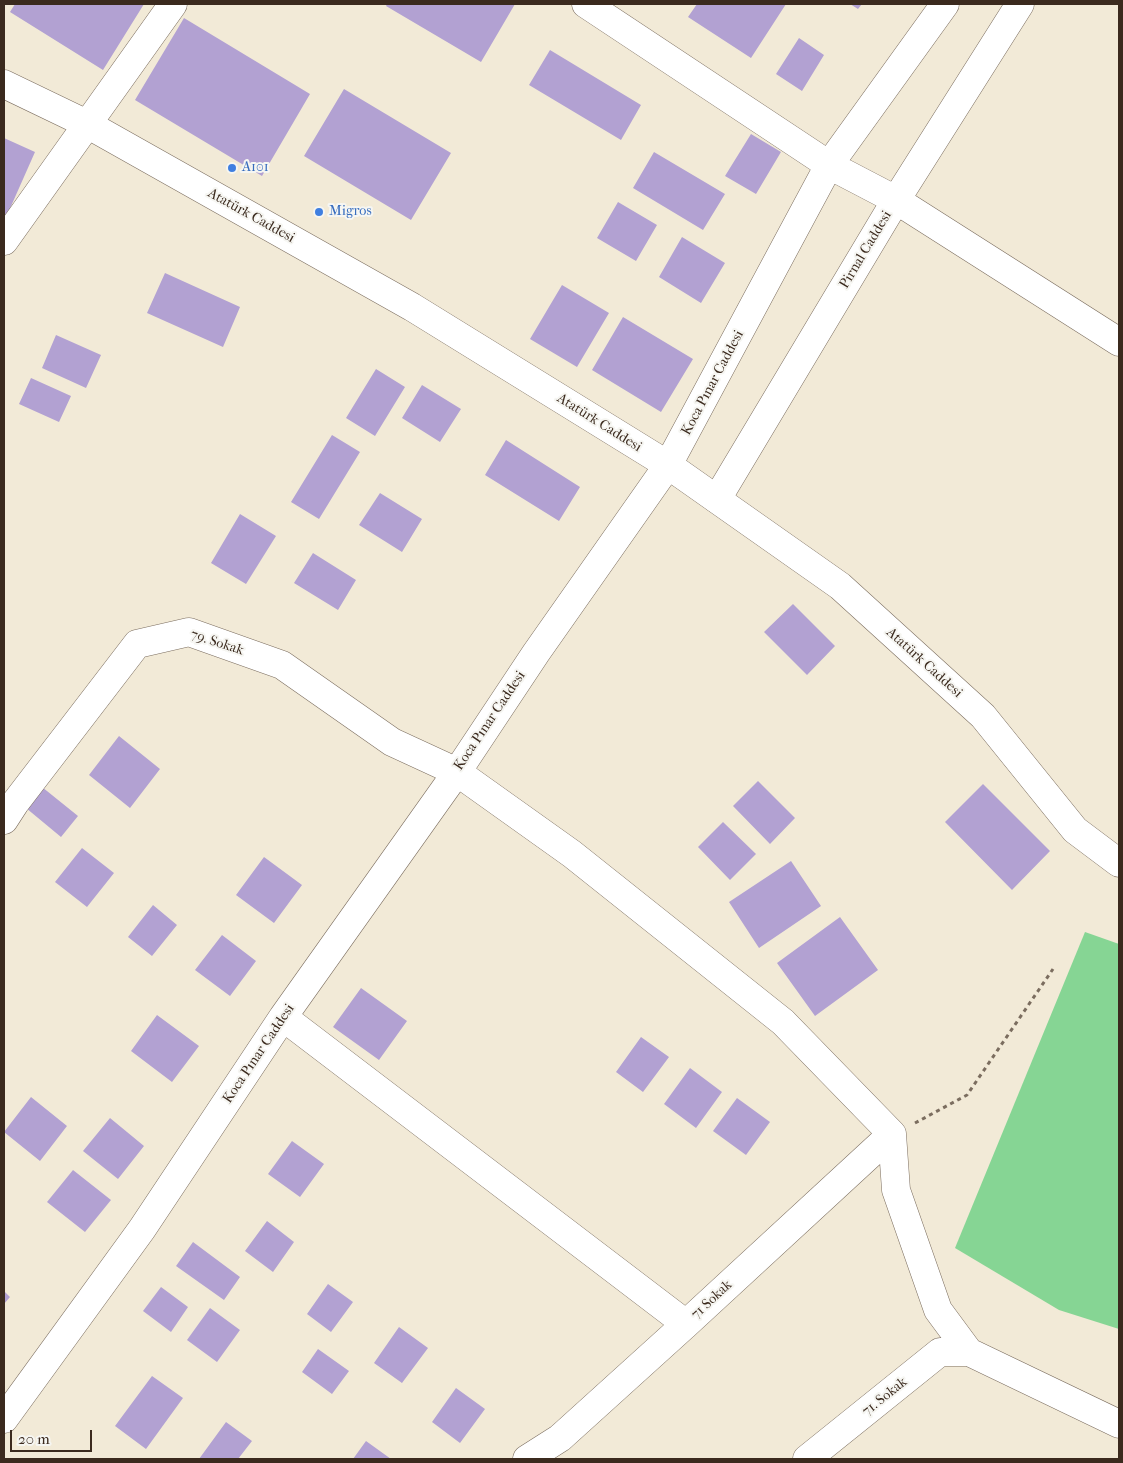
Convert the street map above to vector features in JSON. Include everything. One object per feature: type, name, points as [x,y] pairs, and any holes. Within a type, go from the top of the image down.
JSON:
[{"type":"street","points":[[4,241],[173,4]]},
{"type":"street","points":[[586,4],[830,165],[896,200],[1119,342]]},
{"type":"street","name":"Koca Pınar Caddesi","points":[[4,1419],[142,1229],[284,1018],[457,772],[536,653],[668,465],[830,165],[945,4]]},
{"type":"street","name":"Pirnal Caddesi","points":[[717,499],[896,200],[1020,4]]},
{"type":"street","name":"Atatürk Caddesi","points":[[4,84],[87,124],[412,307],[668,465],[717,499],[840,586],[983,716],[1075,830],[1119,863]]},
{"type":"street","name":"79. Sokak","points":[[4,820],[137,644],[189,632],[282,665],[392,742],[457,772],[572,854],[783,1022],[892,1134]]},
{"type":"street","points":[[284,1018],[686,1324]]},
{"type":"street","points":[[892,1134],[896,1190],[928,1283],[938,1310],[969,1352],[1119,1424]]},
{"type":"street","name":"71 Sokak","points":[[527,1459],[560,1438],[892,1134]]},
{"type":"street","name":"71. Sokak","points":[[807,1459],[940,1352],[969,1352]]},
{"type":"path","points":[[892,1134],[967,1095],[1053,969]]},
{"type":"green space","points":[[1085,932],[1119,944],[1119,1329],[1059,1310],[955,1248]]},
{"type":"building","points":[[15,4],[144,4],[103,70],[10,12]]},
{"type":"building","points":[[387,4],[515,4],[481,62],[386,6]]},
{"type":"building","points":[[697,4],[786,4],[751,58],[688,17]]},
{"type":"building","points":[[850,4],[862,4],[858,9]]},
{"type":"building","points":[[184,18],[310,94],[262,176],[135,100]]},
{"type":"building","points":[[799,38],[824,55],[802,91],[776,74]]},
{"type":"building","points":[[550,50],[641,105],[621,140],[529,85]]},
{"type":"building","points":[[344,89],[451,153],[411,220],[304,156]]},
{"type":"building","points":[[751,134],[781,152],[756,194],[725,176]]},
{"type":"building","points":[[4,138],[35,152],[4,222]]},
{"type":"building","points":[[654,152],[725,194],[703,230],[633,188]]},
{"type":"building","points":[[618,202],[657,225],[636,261],[597,238]]},
{"type":"building","points":[[682,237],[725,263],[701,303],[659,277]]},
{"type":"building","points":[[165,273],[240,307],[223,347],[147,313]]},
{"type":"building","points":[[562,285],[609,313],[577,367],[530,339]]},
{"type":"building","points":[[623,317],[693,359],[661,412],[592,370]]},
{"type":"building","points":[[56,335],[101,355],[86,388],[42,368]]},
{"type":"building","points":[[376,369],[405,387],[375,436],[346,418]]},
{"type":"building","points":[[31,378],[71,396],[59,422],[19,404]]},
{"type":"building","points":[[422,385],[461,409],[440,442],[402,418]]},
{"type":"building","points":[[332,435],[360,452],[319,519],[291,502]]},
{"type":"building","points":[[506,440],[580,487],[559,521],[485,475]]},
{"type":"building","points":[[380,493],[422,519],[402,552],[359,525]]},
{"type":"building","points":[[240,514],[276,536],[246,584],[211,563]]},
{"type":"building","points":[[313,553],[356,580],[338,610],[294,583]]},
{"type":"building","points":[[793,604],[835,646],[807,675],[764,632]]},
{"type":"building","points":[[119,736],[160,769],[130,808],[89,775]]},
{"type":"building","points":[[758,781],[795,818],[770,844],[733,806]]},
{"type":"building","points":[[983,784],[1050,851],[1012,890],[945,822]]},
{"type":"building","points":[[42,787],[78,816],[61,837],[26,808]]},
{"type":"building","points":[[723,822],[756,854],[730,880],[698,847]]},
{"type":"building","points":[[82,848],[114,873],[87,907],[55,882]]},
{"type":"building","points":[[264,857],[302,885],[274,923],[236,895]]},
{"type":"building","points":[[791,861],[821,906],[759,948],[729,902]]},
{"type":"building","points":[[153,905],[177,925],[152,956],[128,937]]},
{"type":"building","points":[[840,917],[878,970],[815,1016],[777,963]]},
{"type":"building","points":[[222,935],[256,961],[230,996],[195,970]]},
{"type":"building","points":[[361,988],[407,1021],[379,1060],[333,1027]]},
{"type":"building","points":[[157,1015],[199,1046],[172,1082],[131,1051]]},
{"type":"building","points":[[641,1037],[669,1057],[643,1092],[616,1072]]},
{"type":"building","points":[[690,1068],[722,1092],[696,1128],[664,1104]]},
{"type":"building","points":[[31,1097],[67,1126],[40,1161],[4,1132]]},
{"type":"building","points":[[737,1098],[770,1122],[746,1155],[713,1131]]},
{"type":"building","points":[[110,1118],[144,1146],[118,1179],[83,1151]]},
{"type":"building","points":[[292,1141],[324,1164],[300,1197],[268,1174]]},
{"type":"building","points":[[73,1170],[111,1200],[85,1232],[47,1202]]},
{"type":"building","points":[[267,1221],[294,1242],[273,1272],[245,1251]]},
{"type":"building","points":[[193,1242],[240,1277],[224,1300],[176,1266]]},
{"type":"building","points":[[328,1284],[353,1302],[331,1332],[307,1314]]},
{"type":"building","points":[[161,1287],[188,1307],[171,1332],[143,1311]]},
{"type":"building","points":[[4,1291],[10,1297],[4,1304]]},
{"type":"building","points":[[210,1308],[240,1330],[217,1362],[187,1340]]},
{"type":"building","points":[[399,1327],[428,1348],[402,1383],[374,1363]]},
{"type":"building","points":[[318,1349],[349,1371],[332,1394],[302,1372]]},
{"type":"building","points":[[152,1376],[183,1398],[146,1449],[115,1426]]},
{"type":"building","points":[[456,1388],[485,1409],[460,1443],[432,1422]]},
{"type":"building","points":[[226,1422],[252,1441],[238,1459],[199,1459]]},
{"type":"building","points":[[366,1441],[391,1459],[353,1459]]},
{"type":"place","name":"A101","points":[[232,168]]},
{"type":"place","name":"Migros","points":[[319,212]]}]
